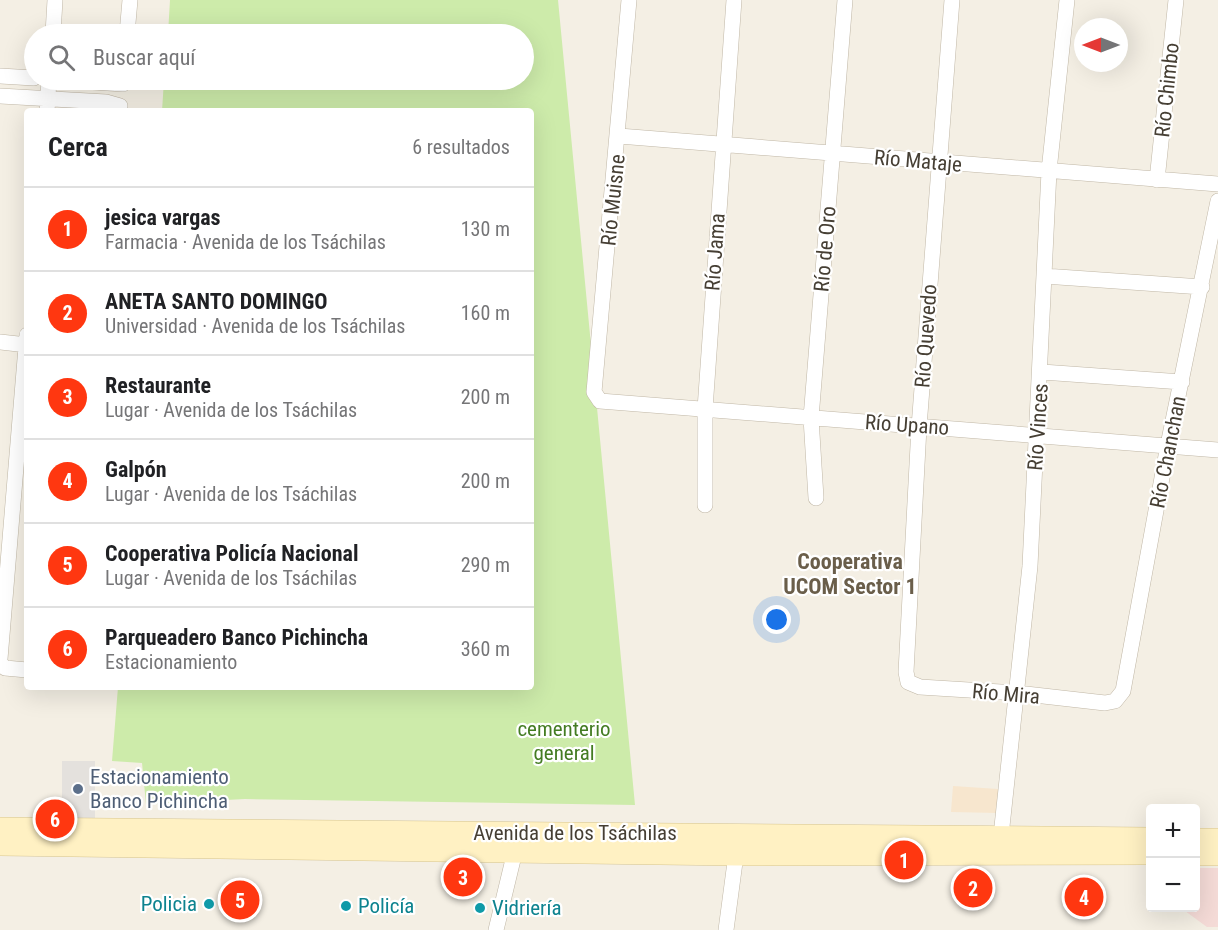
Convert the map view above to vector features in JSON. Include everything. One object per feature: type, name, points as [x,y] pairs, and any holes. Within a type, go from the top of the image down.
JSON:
[{"type":"main road","name":"Avenida de los Tsáchilas","points":[[0,828],[517,842],[737,844],[1000,845],[1146,838]]},
{"type":"main road","points":[[1200,839],[1218,839]]},
{"type":"main road","name":"Avenida de los Tsáchilas","points":[[0,844],[113,848],[517,842]]},
{"type":"main road","name":"Avenida de los Tsáchilas","points":[[1000,845],[1146,854]]},
{"type":"main road","points":[[1200,855],[1218,855]]},
{"type":"street","points":[[54,24],[56,0]]},
{"type":"street","points":[[128,24],[130,0]]},
{"type":"street","name":"Río Muisne","points":[[596,399],[594,392],[619,136],[629,0]]},
{"type":"street","name":"Río Jama","points":[[705,505],[705,409],[734,0]]},
{"type":"street","name":"Río de Oro","points":[[816,498],[811,418],[845,0]]},
{"type":"street","name":"Río Quevedo","points":[[906,672],[919,427],[952,0]]},
{"type":"street","name":"Río Vinces","points":[[1000,845],[1030,566],[1049,171],[1067,0]]},
{"type":"street","name":"Río Chimbo","points":[[1158,180],[1176,0]]},
{"type":"street","points":[[0,76],[24,77]]},
{"type":"street","points":[[47,105],[48,90]]},
{"type":"street","points":[[0,96],[47,105],[106,102],[120,108],[122,90]]},
{"type":"street","name":"Río Mataje","points":[[619,136],[1218,184]]},
{"type":"street","name":"Río Chanchan","points":[[1115,701],[1123,691],[1125,683],[1168,445],[1218,201]]},
{"type":"street","points":[[1044,276],[1202,287]]},
{"type":"street","points":[[0,342],[24,341]]},
{"type":"street","points":[[1041,372],[1182,382]]},
{"type":"street","points":[[24,377],[0,663],[24,669]]},
{"type":"street","name":"Río Upano","points":[[596,399],[919,427],[1037,433],[1218,450]]},
{"type":"street","name":"Río Mira","points":[[906,672],[908,682],[920,687],[1017,693],[1093,702],[1115,701]]},
{"type":"street","points":[[496,930],[517,842]]},
{"type":"street","points":[[726,930],[737,844]]},
{"type":"shaded area","name":"Estacionamiento Banco Pichincha","points":[[62,761],[95,761],[95,819],[62,818]]},
{"type":"shaded area","points":[[953,786],[998,789],[998,813],[951,812]]},
{"type":"shaded area","points":[[1200,868],[1218,868],[1218,927],[1207,927],[1186,912],[1200,912]]},
{"type":"green space","name":"cementerio general","points":[[170,0],[558,0],[635,805],[245,799],[146,804],[142,763],[112,761],[118,690],[534,690],[534,108],[162,108],[163,90],[534,90],[534,24],[169,24]]},
{"type":"place","name":"Estacionamiento Banco Pichincha","points":[[78,789]]},
{"type":"place","name":"Parqueadero Banco Pichincha","points":[[55,819]]},
{"type":"place","name":"jesica vargas","points":[[904,860]]},
{"type":"place","name":"Restaurante","points":[[463,877]]},
{"type":"place","name":"ANETA SANTO DOMINGO","points":[[973,888]]},
{"type":"place","name":"Galpón","points":[[1084,897]]},
{"type":"place","name":"Cooperativa Policía Nacional","points":[[240,900]]},
{"type":"place","name":"Policia","points":[[209,904]]},
{"type":"place","name":"Policía","points":[[346,906]]},
{"type":"place","name":"Vidriería","points":[[480,908]]},
{"type":"district","name":"Cooperativa UCOM Sector 1","points":[[850,574]]}]
